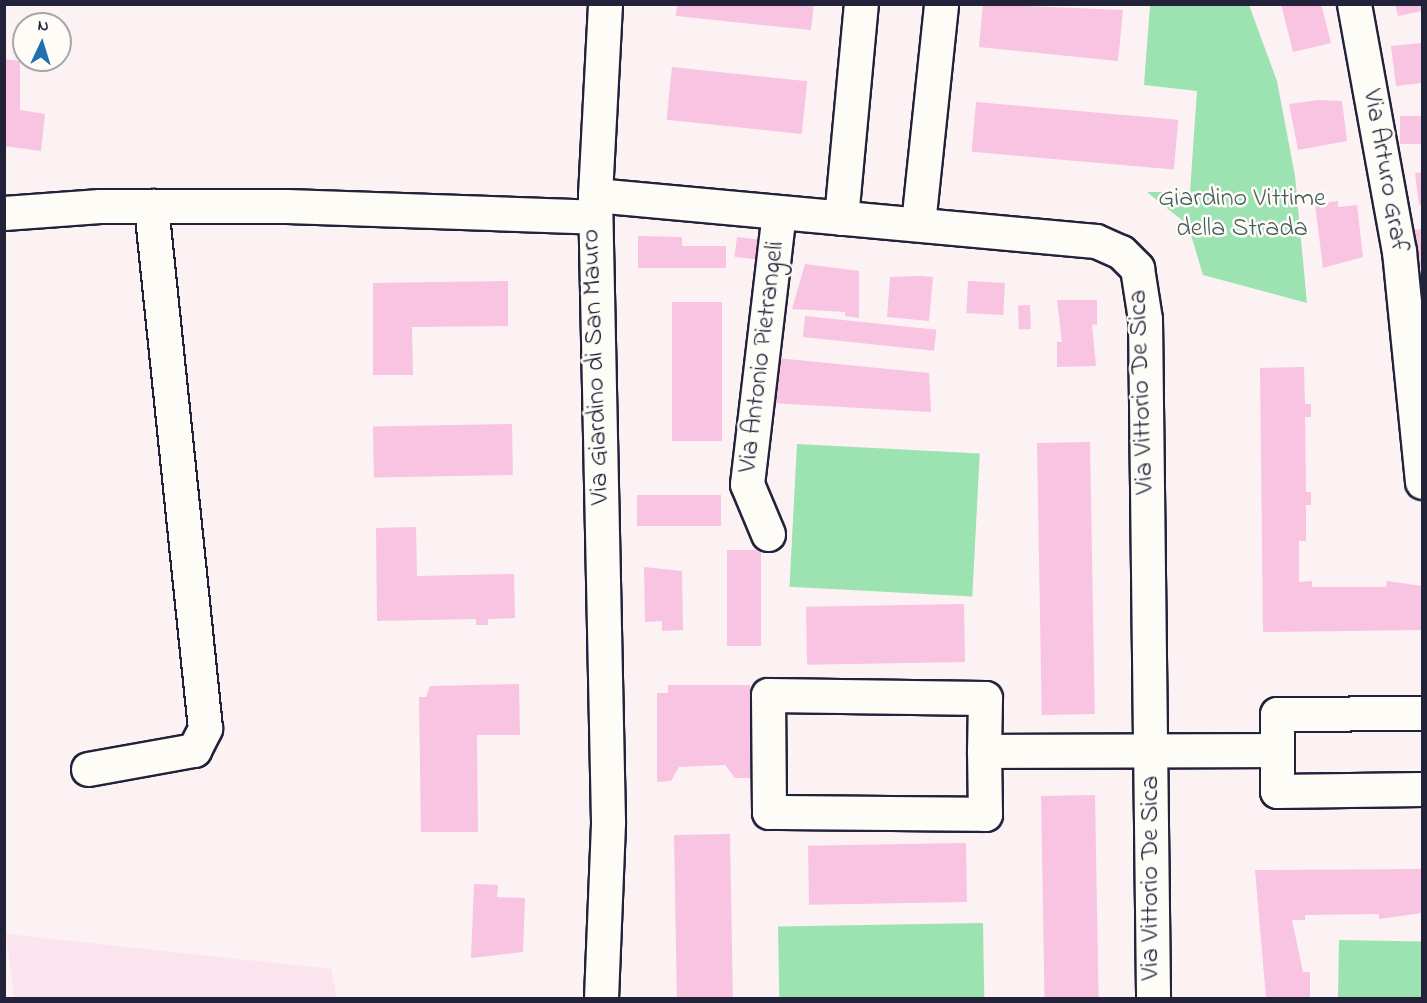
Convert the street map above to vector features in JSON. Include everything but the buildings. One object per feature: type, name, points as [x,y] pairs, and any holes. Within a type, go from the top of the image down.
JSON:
[{"type":"street","points":[[595,206],[605,4]]},
{"type":"street","points":[[841,218],[861,4]]},
{"type":"street","points":[[918,224],[941,4]]},
{"type":"street","name":"Via Arturo Graf","points":[[1354,4],[1399,251],[1422,482]]},
{"type":"street","points":[[88,769],[194,750],[205,728],[151,206]]},
{"type":"street","name":"Via Giardino di San Mauro","points":[[4,213],[151,206],[595,206],[608,821],[601,999]]},
{"type":"street","name":"Via Vittorio De Sica","points":[[595,206],[780,213],[1096,241],[1121,252],[1137,268],[1145,319],[1153,999]]},
{"type":"street","name":"Via Antonio Pietrangeli","points":[[768,534],[747,484],[780,213]]},
{"type":"street","points":[[768,695],[985,698],[984,751],[985,814],[769,813],[768,695]]},
{"type":"street","points":[[1422,713],[1276,714],[1277,791],[1422,789]]},
{"type":"street","points":[[984,751],[1277,750]]},
{"type":"shaded area","points":[[6,934],[331,969],[337,998],[14,998]]},
{"type":"green space","name":"Giardino Vittime della Strada","points":[[1150,5],[1249,5],[1277,81],[1295,176],[1307,303],[1203,275],[1188,225],[1147,192],[1190,192],[1197,91],[1144,85]]},
{"type":"green space","points":[[797,444],[980,454],[972,596],[790,587]]},
{"type":"green space","points":[[983,923],[984,998],[779,998],[778,927]]},
{"type":"green space","points":[[1339,940],[1422,941],[1421,998],[1338,998]]}]
